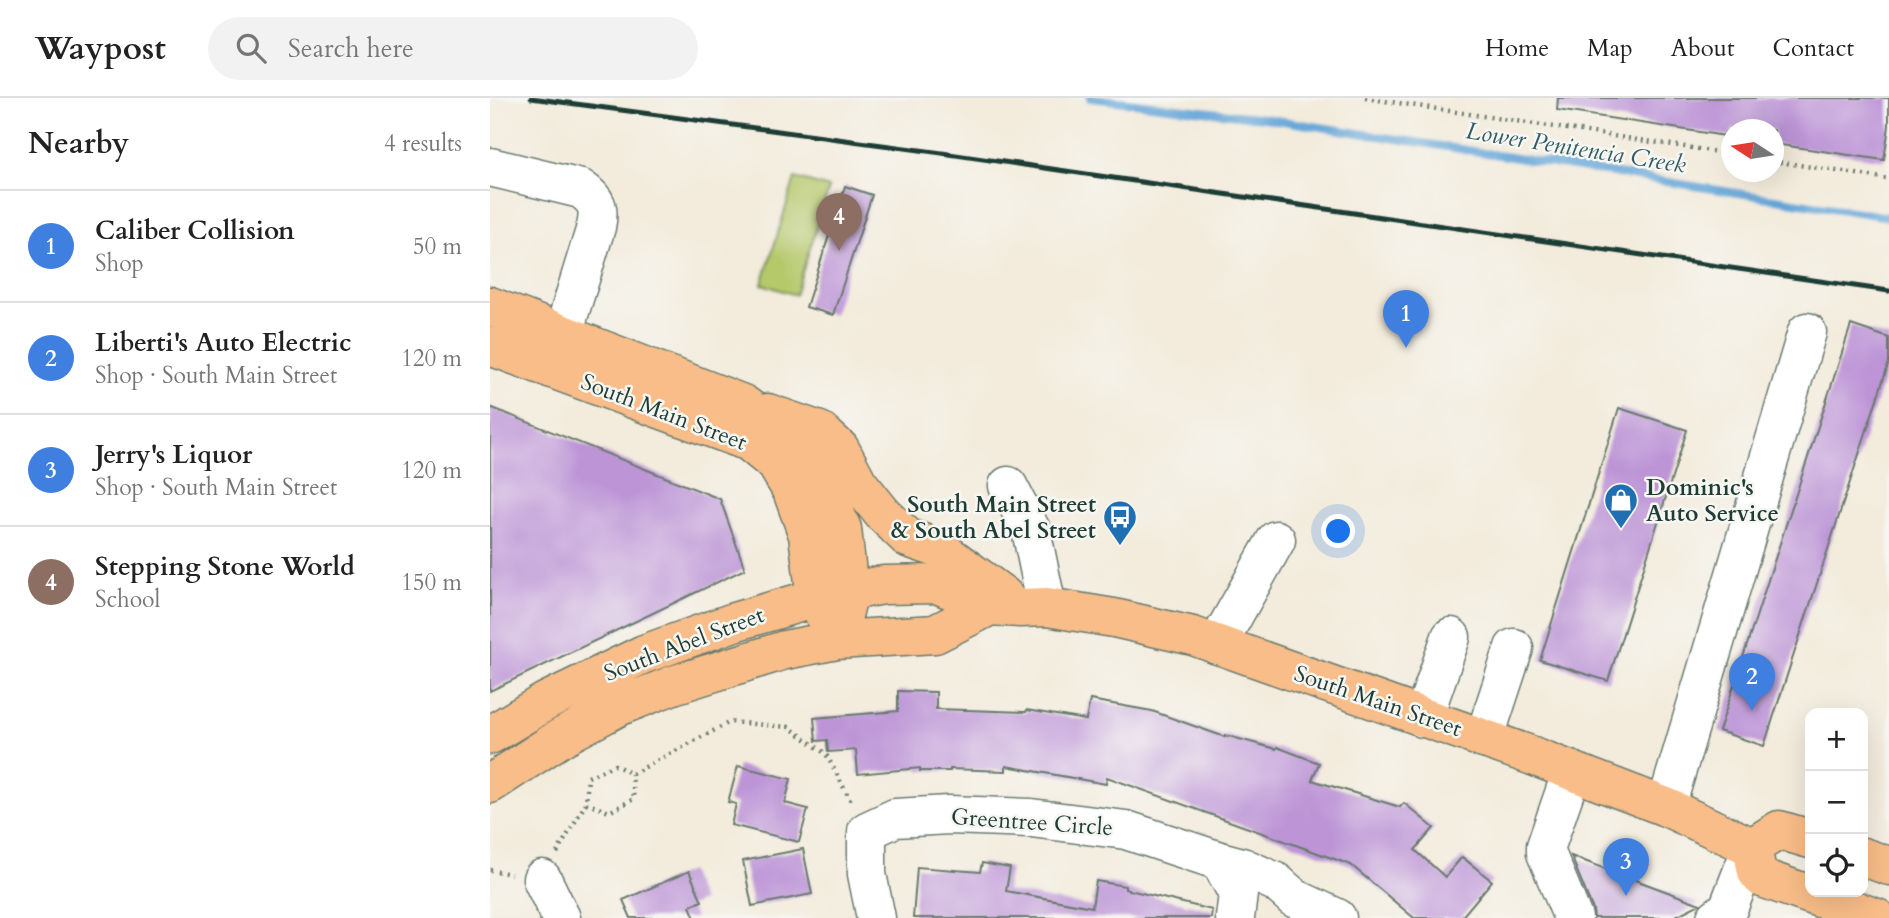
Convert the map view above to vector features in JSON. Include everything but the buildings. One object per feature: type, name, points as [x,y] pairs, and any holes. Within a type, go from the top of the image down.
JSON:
[{"type":"main road","name":"South Main Street","points":[[490,306],[743,404],[792,440],[816,469],[842,528],[832,595],[836,639]]},
{"type":"main road","name":"South Main Street","points":[[490,346],[749,442],[776,464],[792,491],[832,595]]},
{"type":"main road","points":[[743,404],[820,431],[840,449],[858,484],[908,538],[940,549],[1019,607]]},
{"type":"main road","name":"South Main Street","points":[[832,595],[884,585],[937,584],[1019,607],[1114,618],[1193,636],[1573,771],[1666,807],[1752,847]]},
{"type":"main road","name":"South Abel Street","points":[[490,735],[545,702],[644,654],[734,622],[832,595]]},
{"type":"main road","points":[[836,639],[935,634],[1019,607]]},
{"type":"main road","name":"South Abel Street","points":[[490,784],[562,737],[631,702],[673,685],[785,650],[836,639]]},
{"type":"main road","points":[[1805,838],[1779,830],[1752,847],[1757,872],[1762,878],[1877,918]]},
{"type":"main road","points":[[1868,859],[1889,866]]},
{"type":"street","points":[[490,167],[581,189],[593,197],[599,210],[563,334]]},
{"type":"street","points":[[1666,807],[1807,332]]},
{"type":"street","points":[[1008,486],[1031,530],[1019,607]]},
{"type":"street","points":[[1217,645],[1276,541]]},
{"type":"street","points":[[1423,718],[1451,637]]},
{"type":"street","points":[[1484,739],[1514,648]]},
{"type":"street","points":[[1573,771],[1546,846],[1546,853],[1573,918]]},
{"type":"street","name":"Greentree Circle","points":[[867,831],[895,818],[949,815],[1031,818],[1126,830],[1242,867],[1276,882],[1294,898],[1337,918]]},
{"type":"street","points":[[867,831],[867,874],[876,918]]},
{"type":"street","points":[[1716,918],[1728,909],[1752,847]]},
{"type":"street","points":[[1220,862],[1238,894],[1235,918]]},
{"type":"street","points":[[542,879],[561,918]]},
{"type":"street","points":[[1247,918],[1261,907],[1294,898]]},
{"type":"path","points":[[1365,98],[1721,152]]},
{"type":"path","points":[[1784,163],[1889,179]]},
{"type":"path","points":[[632,774],[730,722],[789,727],[826,754],[867,831]]},
{"type":"path","points":[[490,870],[542,879],[586,803],[588,777],[615,765],[632,774]]},
{"type":"path","points":[[586,803],[609,812],[634,799],[632,774]]},
{"type":"green space","points":[[795,178],[829,188],[795,295],[762,284]]},
{"type":"waterway","name":"Lower Penitencia Creek","points":[[1090,98],[1264,118],[1889,217]]},
{"type":"railway","points":[[531,98],[942,153],[1889,291]]},
{"type":"place","name":"Stepping Stone World","points":[[839,251]]},
{"type":"place","name":"Caliber Collision","points":[[1406,348]]},
{"type":"place","name":"Dominic's Auto Service","points":[[1621,530]]},
{"type":"place","name":"South Main Street & South Abel Street","points":[[1120,547]]},
{"type":"place","name":"Liberti's Auto Electric","points":[[1752,711]]},
{"type":"place","name":"Jerry's Liquor","points":[[1626,896]]}]
